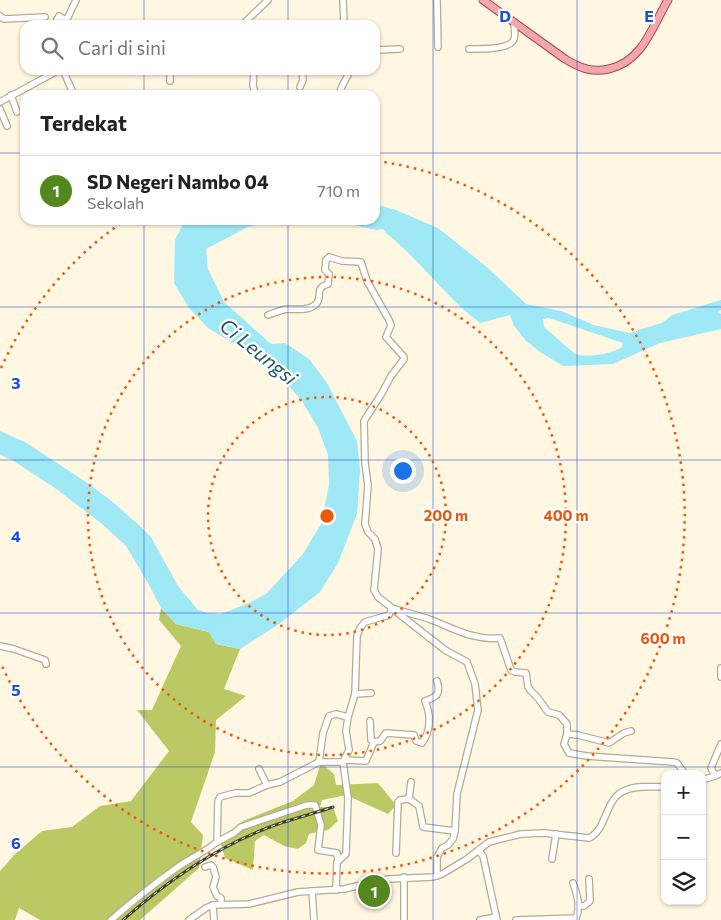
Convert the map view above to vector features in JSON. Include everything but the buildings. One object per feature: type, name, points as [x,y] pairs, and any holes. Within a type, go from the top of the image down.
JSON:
[{"type":"main road","points":[[484,0],[577,67],[591,71],[607,70],[625,64],[634,57],[668,0]]},
{"type":"street","points":[[57,20],[59,16],[67,19],[76,0]]},
{"type":"street","points":[[247,20],[268,0]]},
{"type":"street","points":[[343,0],[344,20]]},
{"type":"street","points":[[437,0],[438,47]]},
{"type":"street","points":[[0,16],[4,18],[45,17]]},
{"type":"street","points":[[469,49],[507,46],[513,43],[515,38],[514,23]]},
{"type":"street","points":[[380,50],[400,50]]},
{"type":"street","points":[[21,90],[49,75]]},
{"type":"street","points":[[65,75],[72,90]]},
{"type":"street","points":[[170,75],[170,81]]},
{"type":"street","points":[[254,75],[254,90]]},
{"type":"street","points":[[300,87],[303,80],[302,75]]},
{"type":"street","points":[[341,90],[348,75]]},
{"type":"street","points":[[0,102],[20,90]]},
{"type":"street","points":[[11,95],[18,112]]},
{"type":"street","points":[[0,109],[7,126]]},
{"type":"street","points":[[268,315],[288,309],[302,309],[313,306],[319,299],[321,288],[328,284],[329,274],[325,270],[326,260],[329,257],[342,261],[361,262],[367,281],[391,325],[386,337],[404,357],[404,360],[391,376],[364,421],[365,463],[368,485],[365,524],[368,532],[375,538],[378,549],[374,590],[392,608],[445,650],[468,662],[475,684],[478,710],[457,794],[455,831],[453,839],[442,848],[437,857],[437,876]]},
{"type":"street","points":[[338,861],[346,854],[348,798],[344,761],[349,750],[346,731],[348,717],[355,694],[356,636],[366,622],[389,616],[392,608]]},
{"type":"street","points":[[392,608],[430,619],[470,636],[488,639],[500,638],[511,670],[526,672],[530,691],[535,694],[548,712],[562,718],[567,724],[564,744],[566,750],[571,754],[673,762],[678,763],[682,770]]},
{"type":"street","points":[[0,646],[45,660],[46,664]]},
{"type":"street","points":[[721,668],[721,677]]},
{"type":"street","points":[[374,742],[380,741],[388,732],[414,735],[416,741],[422,743],[430,718],[426,701],[433,700],[437,695],[439,688],[437,681]]},
{"type":"street","points":[[355,694],[370,693]]},
{"type":"street","points":[[319,762],[323,733],[329,716],[336,714],[348,717]]},
{"type":"street","points":[[370,720],[371,738],[374,742]]},
{"type":"street","points":[[567,734],[609,743],[624,733],[631,731]]},
{"type":"street","points":[[217,842],[218,799],[222,796],[249,793],[267,785],[280,782],[319,762],[366,761],[374,742]]},
{"type":"street","points":[[706,779],[718,775],[711,768],[721,744]]},
{"type":"street","points":[[259,769],[267,785]]},
{"type":"street","points":[[409,799],[411,782]]},
{"type":"street","points":[[189,920],[201,911],[221,904],[249,904],[298,892],[352,888],[376,881],[404,877],[426,878],[437,876],[492,841],[521,834],[538,832],[589,838],[600,827],[612,802],[619,793],[632,788],[661,787]]},
{"type":"street","points":[[396,853],[398,802],[400,800],[409,799],[420,808],[424,828],[455,831]]},
{"type":"street","points":[[111,920],[140,895],[180,866],[211,848],[240,827],[307,804],[315,805],[321,825],[318,850],[337,853],[336,890]]},
{"type":"street","points":[[552,858],[556,834]]},
{"type":"street","points":[[479,851],[483,856],[496,919],[480,920]]},
{"type":"street","points":[[205,867],[211,865],[213,867],[216,877],[213,887],[217,896],[222,898],[221,904]]},
{"type":"street","points":[[404,877],[404,920]]},
{"type":"street","points":[[578,906],[584,906],[590,901],[589,879]]},
{"type":"street","points":[[516,920],[576,918],[578,896],[573,883]]},
{"type":"street","points":[[312,890],[314,920]]},
{"type":"street","points":[[213,906],[214,920]]},
{"type":"green space","points":[[161,608],[176,624],[209,632],[216,644],[240,649],[224,689],[246,696],[216,720],[215,752],[191,822],[203,835],[199,868],[140,920],[40,920],[19,908],[15,920],[0,920],[0,871],[15,854],[42,831],[72,827],[100,806],[131,801],[169,751],[137,710],[152,710],[181,646],[159,620]]},
{"type":"green space","points":[[321,763],[334,774],[336,785],[378,783],[396,805],[388,814],[346,795],[322,800],[320,807],[333,807],[338,821],[328,830],[309,834],[306,843],[298,849],[284,846],[264,835],[255,841],[253,870],[225,858],[220,841],[243,821],[293,801],[314,785]]},
{"type":"water","points":[[380,205],[396,210],[438,228],[488,268],[526,304],[561,311],[594,325],[629,333],[662,323],[672,315],[721,300],[721,310],[718,312],[721,314],[721,329],[660,343],[613,364],[563,366],[526,341],[514,326],[510,315],[480,323],[455,302],[383,229],[376,230],[354,225],[380,225]],"holes":[[[549,318],[623,343],[621,348],[605,354],[586,356],[575,354],[544,327],[543,319]]]},
{"type":"water","name":"Ci Leungsi","points":[[182,225],[256,225],[248,227],[206,249],[208,269],[224,302],[271,344],[285,343],[309,359],[327,383],[357,441],[360,469],[357,514],[338,563],[320,592],[279,624],[240,649],[216,644],[209,632],[176,624],[161,608],[126,546],[102,524],[55,488],[12,460],[0,455],[0,431],[25,442],[89,484],[114,503],[151,537],[178,586],[198,610],[207,613],[221,614],[266,594],[303,554],[321,524],[329,485],[328,455],[318,428],[302,401],[283,379],[246,351],[208,328],[189,308],[174,283],[175,240]]},
{"type":"railway","points":[[123,920],[177,877],[236,842],[278,824],[333,807]]},
{"type":"place","name":"SD Negeri Nambo 04","points":[[374,891]]}]
